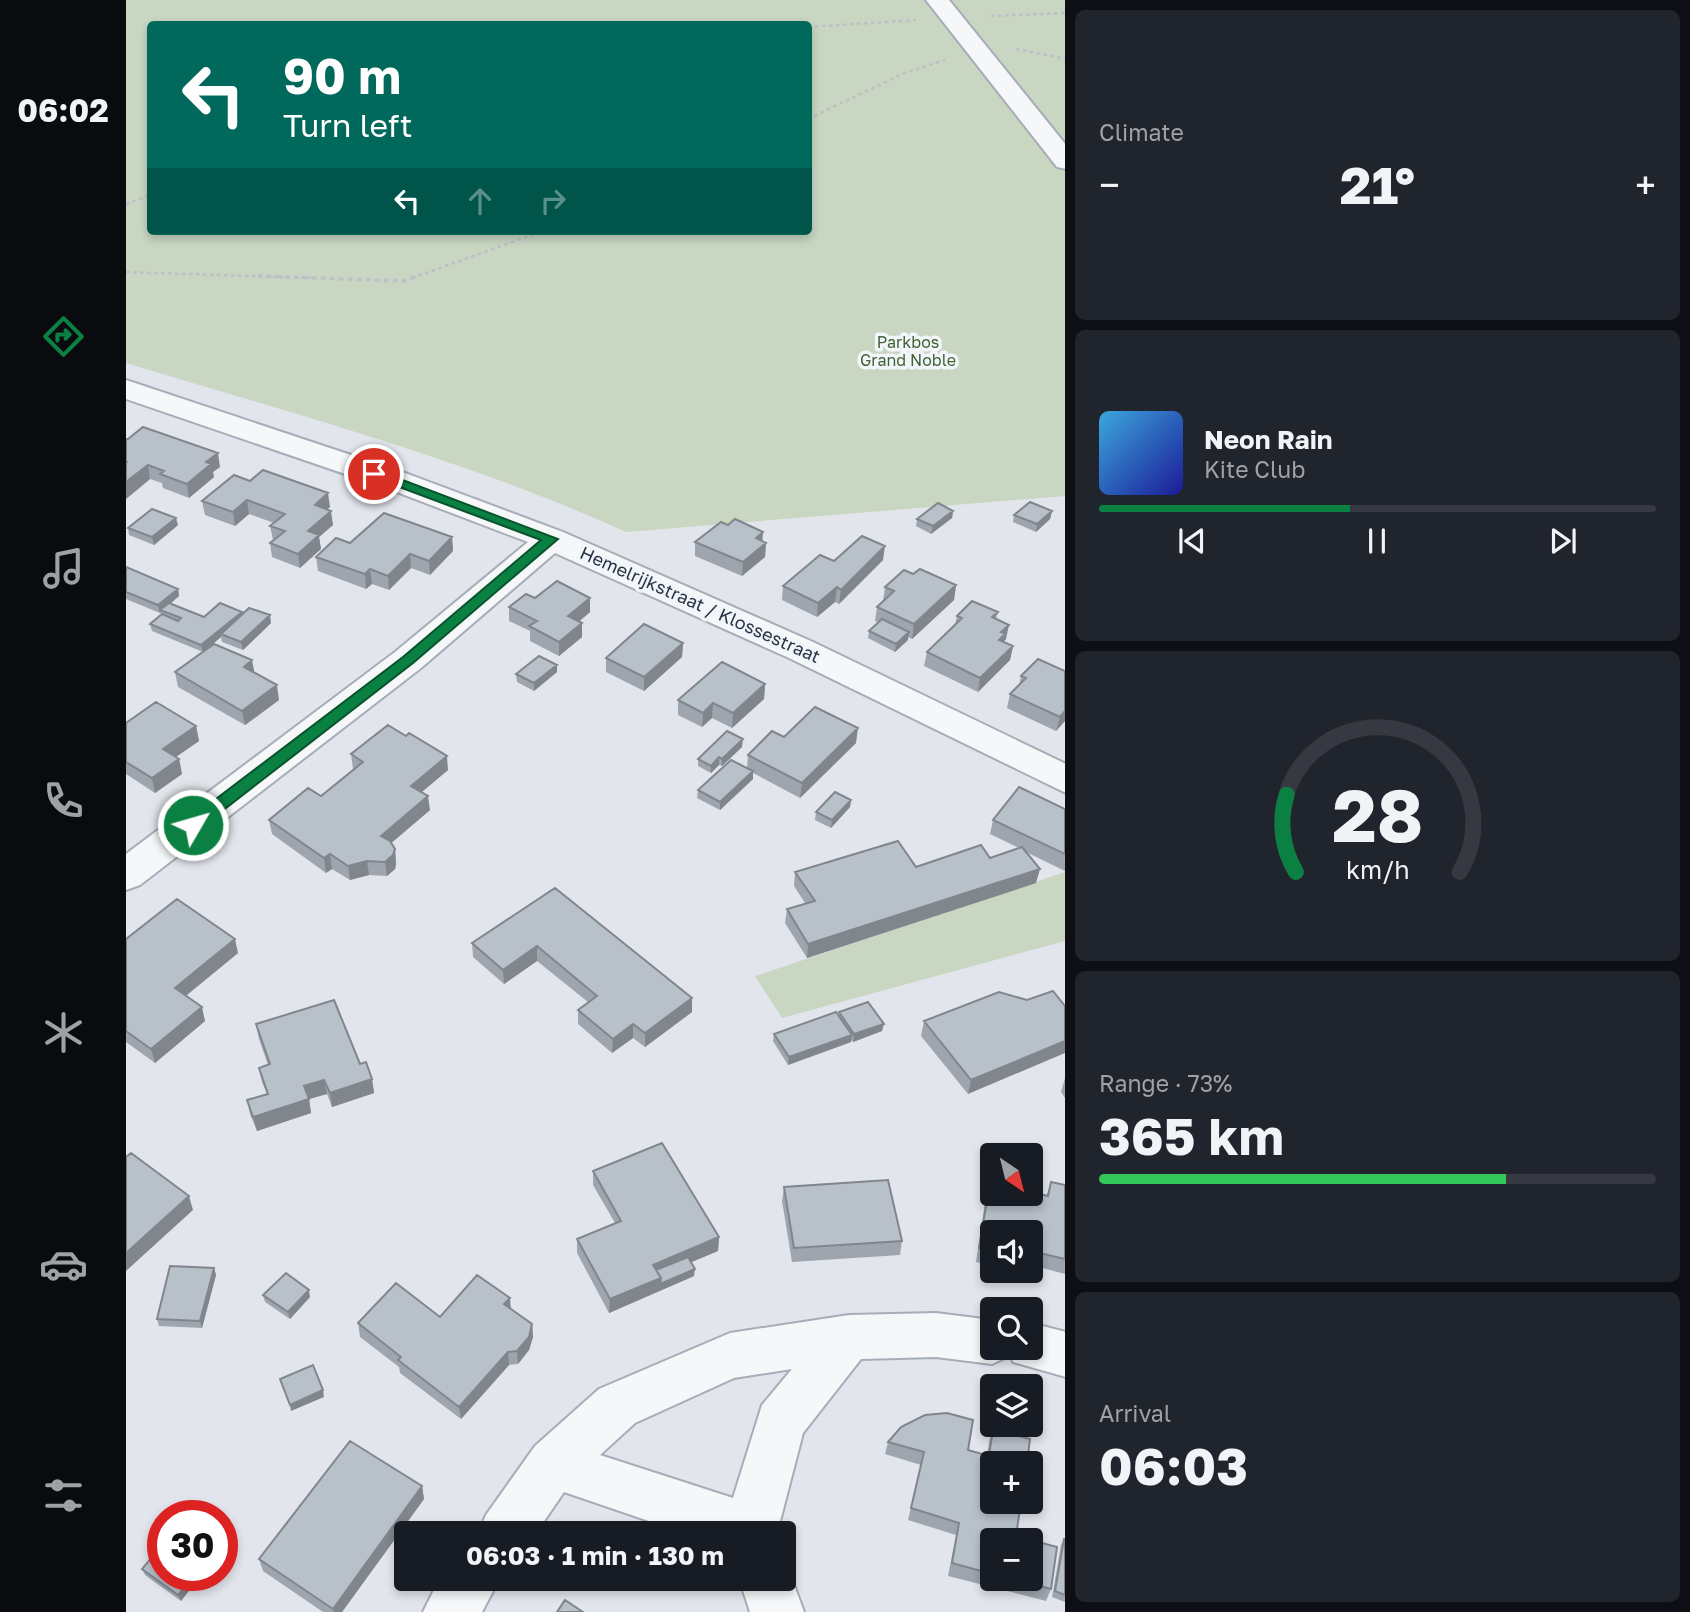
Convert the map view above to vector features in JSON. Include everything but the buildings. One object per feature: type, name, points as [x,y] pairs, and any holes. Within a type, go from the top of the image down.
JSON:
[{"type":"street","points":[[944,9],[1065,162]]},
{"type":"street","name":"Hemelrijkstraat / Klossestraat","points":[[126,389],[397,481],[551,539],[801,650],[1065,780]]},
{"type":"street","points":[[126,875],[408,660],[551,539]]},
{"type":"street","points":[[513,1521],[553,1464],[617,1406],[730,1356],[849,1337],[936,1335],[980,1340]]},
{"type":"street","points":[[752,1521],[780,1422],[849,1337]]},
{"type":"street","points":[[1043,1349],[1065,1355]]},
{"type":"street","points":[[553,1464],[720,1521]]},
{"type":"street","points":[[450,1612],[464,1591]]},
{"type":"street","points":[[770,1591],[777,1612]]},
{"type":"path","points":[[812,26],[944,9],[1065,13]]},
{"type":"path","points":[[812,117],[907,72],[931,63],[979,53]]},
{"type":"path","points":[[126,204],[147,196]]},
{"type":"path","points":[[126,272],[404,281],[532,235]]},
{"type":"green space","name":"Parkbos Grand Noble","points":[[126,0],[1065,0],[1065,496],[626,532],[504,482],[315,420],[126,363]]},
{"type":"green space","points":[[1065,872],[1065,941],[782,1018],[755,976]]},
{"type":"route","points":[[193,825],[408,660],[551,539],[374,474]]}]
